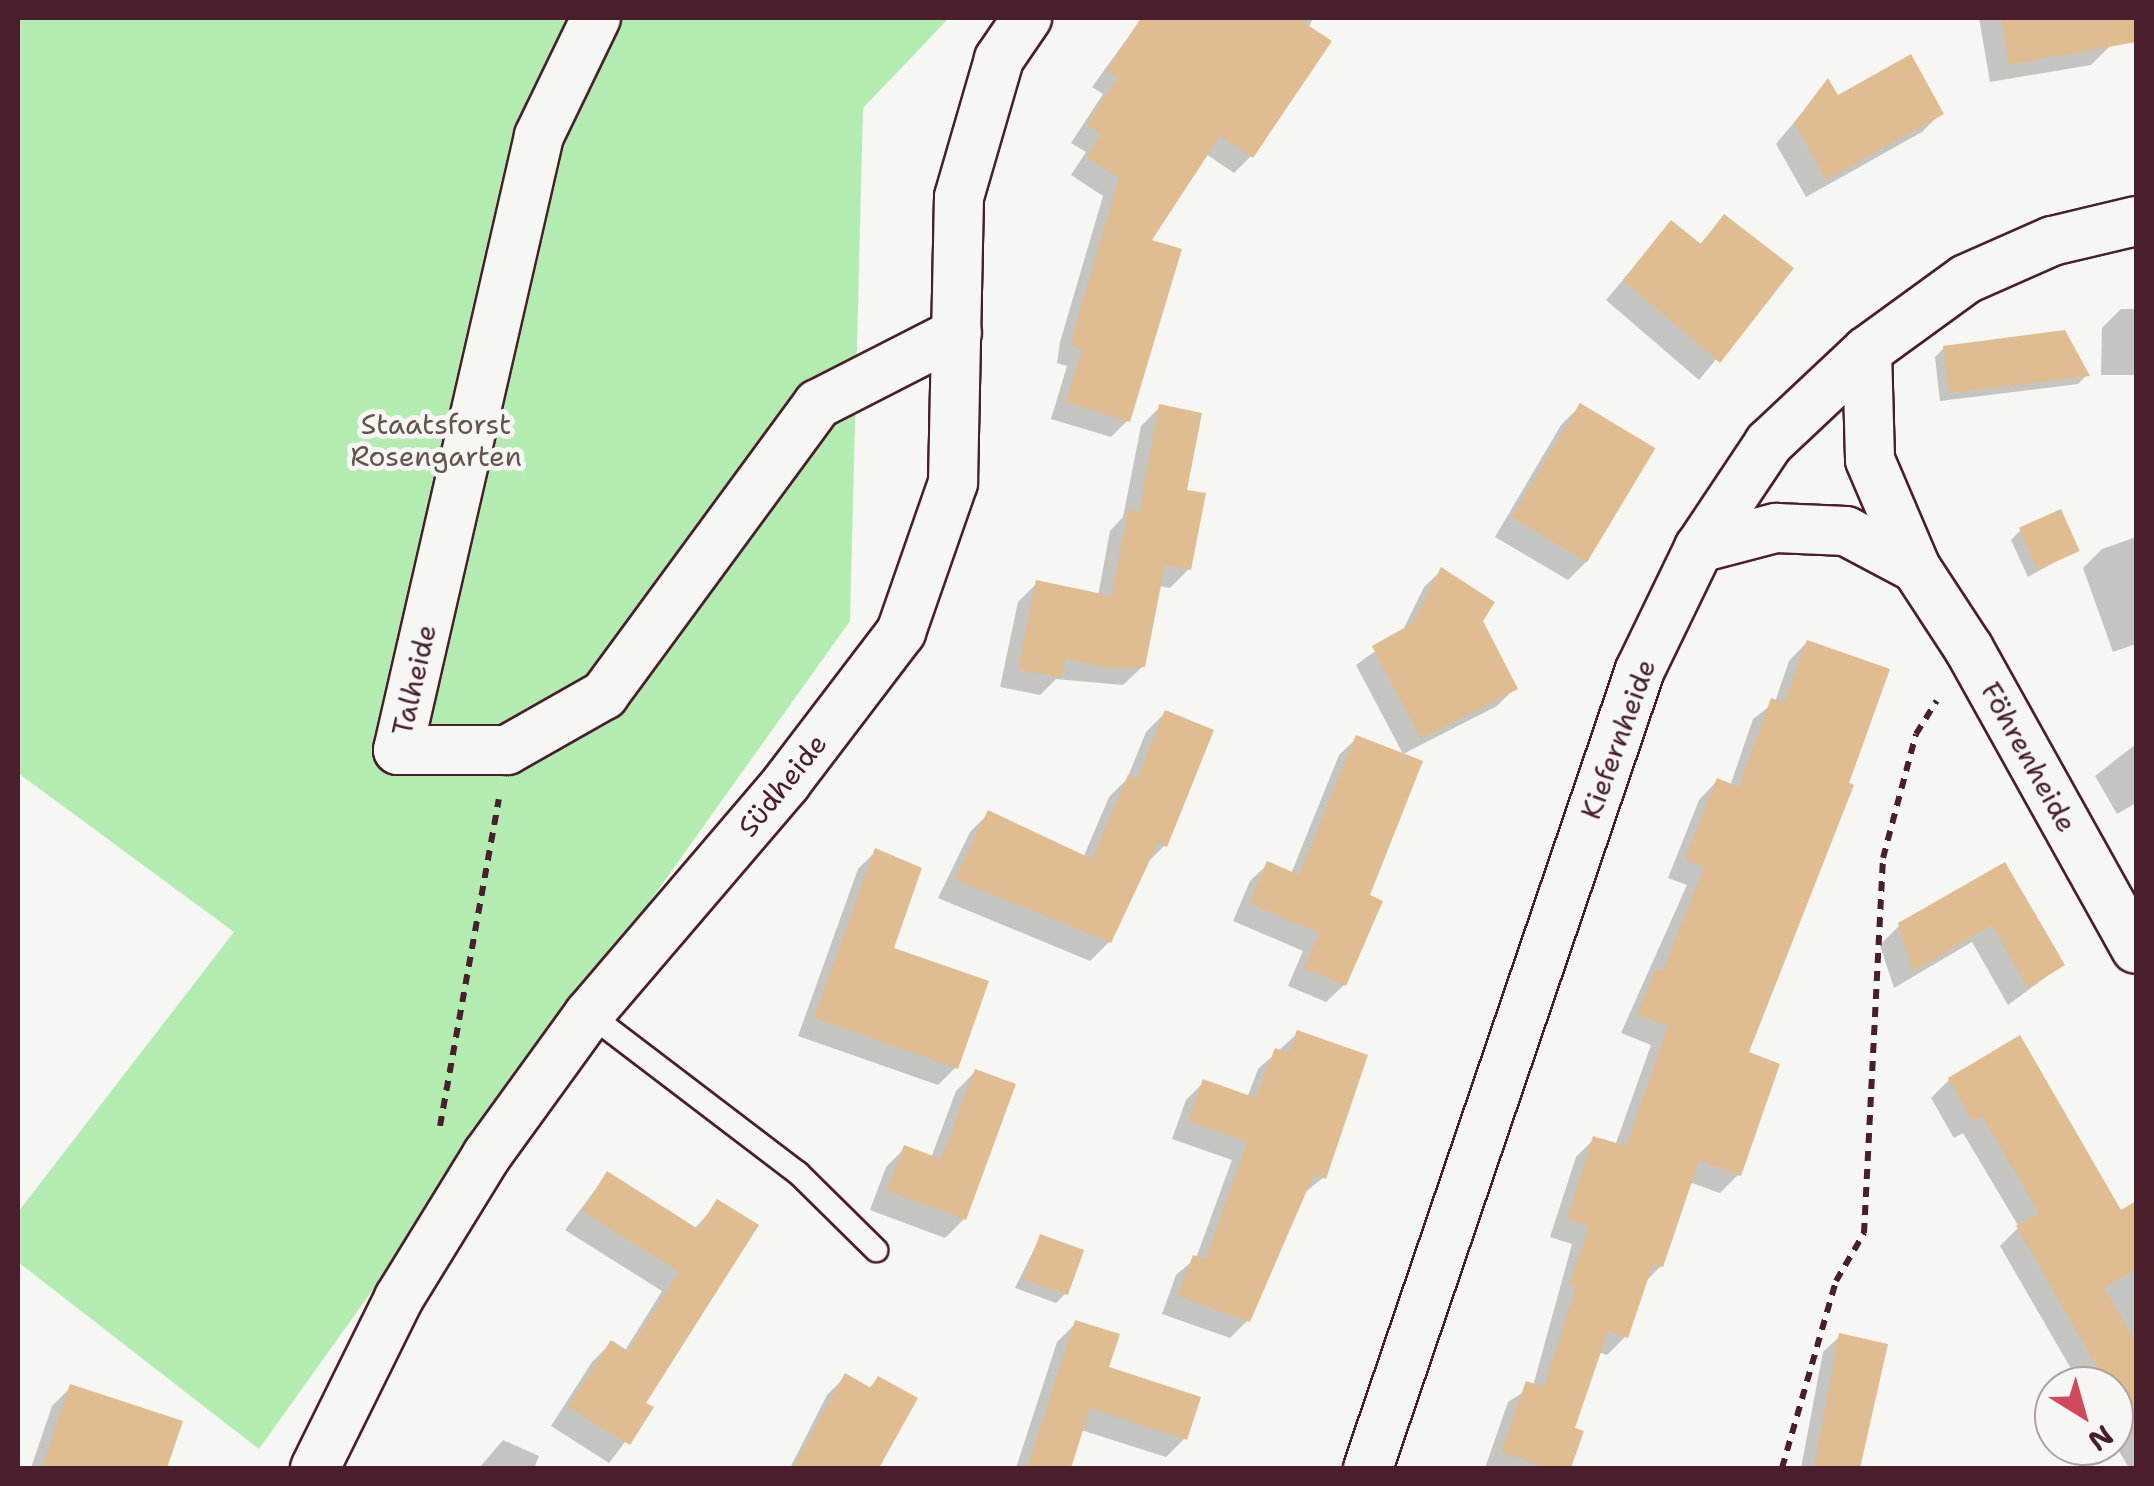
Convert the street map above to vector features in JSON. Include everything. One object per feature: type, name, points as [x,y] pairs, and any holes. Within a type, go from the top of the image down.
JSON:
[{"type":"street","name":"Talheide","points":[[596,18],[539,136],[398,750],[507,750],[604,694],[818,404],[957,334]]},
{"type":"street","name":"Südheide","points":[[315,1468],[399,1298],[487,1155],[589,1014],[786,783],[900,632],[953,483],[959,197],[999,59],[1027,18]]},
{"type":"street","name":"Kiefernheide","points":[[1368,1468],[1640,670],[1699,548],[1769,443],[1867,350],[1966,280],[2052,241],[2136,221]]},
{"type":"street","name":"Föhrenheide","points":[[1867,350],[1870,460],[1916,568],[1969,649],[2136,950]]},
{"type":"street","name":"Föhrenheide","points":[[1699,548],[1776,528],[1846,531],[1916,568]]},
{"type":"lane","points":[[589,1014],[798,1173],[876,1250]]},
{"type":"path","points":[[1782,1468],[1836,1281],[1864,1233],[1884,858],[1916,734],[1969,649]]},
{"type":"path","points":[[436,1144],[507,750]]},
{"type":"green space","name":"Staatsforst Rosengarten","points":[[18,18],[949,18],[863,108],[850,621],[259,1449],[18,1262],[18,1212],[234,932],[18,773]]},
{"type":"building","points":[[1141,18],[1297,18],[1332,41],[1253,158],[1220,136],[1152,240],[1182,249],[1130,422],[1066,402],[1082,350],[1072,346],[1076,323],[1119,178],[1086,157],[1101,134],[1086,125],[1118,77],[1107,70]]},
{"type":"building","points":[[2001,18],[2136,18],[2136,42],[2009,65]]},
{"type":"building","points":[[1911,54],[1944,114],[1826,180],[1794,123],[1828,78],[1838,95]]},
{"type":"building","points":[[1724,214],[1794,268],[1720,363],[1623,280],[1671,220],[1701,244]]},
{"type":"building","points":[[2065,330],[2090,376],[1949,393],[1943,346]]},
{"type":"building","points":[[1580,403],[1655,448],[1587,562],[1511,517]]},
{"type":"building","points":[[1159,404],[1202,413],[1187,490],[1206,493],[1191,570],[1165,565],[1145,667],[1115,669],[1066,659],[1061,678],[1018,669],[1036,580],[1112,596],[1128,509],[1139,512]]},
{"type":"building","points":[[2061,509],[2080,551],[2038,570],[2019,528]]},
{"type":"building","points":[[1441,567],[1495,602],[1483,621],[1518,689],[1421,739],[1372,646],[1413,623]]},
{"type":"building","points":[[1807,640],[1890,669],[1849,783],[1854,785],[1749,1052],[1780,1064],[1741,1176],[1699,1161],[1663,1267],[1653,1264],[1628,1338],[1608,1331],[1575,1428],[1584,1431],[1571,1468],[1550,1468],[1501,1452],[1526,1381],[1544,1387],[1576,1287],[1569,1285],[1589,1226],[1567,1219],[1593,1136],[1626,1146],[1668,1026],[1637,1015],[1656,968],[1663,971],[1704,867],[1685,859],[1717,778],[1739,787],[1771,698],[1784,703]]},
{"type":"building","points":[[1165,710],[1214,730],[1167,847],[1158,843],[1111,943],[955,879],[988,810],[1092,859],[1128,775],[1137,779]]},
{"type":"building","points":[[1356,735],[1423,761],[1370,895],[1383,901],[1346,986],[1304,968],[1319,933],[1249,903],[1267,861],[1299,875]]},
{"type":"building","points":[[875,848],[922,868],[894,948],[989,981],[958,1069],[814,1018]]},
{"type":"building","points":[[2005,862],[2065,965],[2028,988],[1992,925],[1913,971],[1898,923]]},
{"type":"building","points":[[1297,1030],[1368,1055],[1326,1179],[1314,1174],[1250,1322],[1177,1296],[1193,1255],[1206,1259],[1247,1142],[1188,1121],[1203,1079],[1256,1098],[1275,1048],[1289,1053]]},
{"type":"building","points":[[2020,1035],[2121,1210],[2136,1201],[2136,1269],[2104,1288],[2136,1342],[2136,1434],[2134,1366],[2097,1366],[2016,1226],[2039,1213],[1982,1116],[1973,1122],[1948,1078]]},
{"type":"building","points":[[975,1069],[1016,1084],[966,1220],[887,1191],[904,1145],[941,1159]]},
{"type":"building","points":[[607,1171],[698,1229],[717,1199],[759,1225],[646,1403],[654,1407],[630,1445],[568,1407],[611,1340],[628,1351],[679,1272],[582,1211]]},
{"type":"building","points":[[1040,1234],[1084,1250],[1068,1295],[1024,1279]]},
{"type":"building","points":[[1075,1320],[1120,1334],[1109,1367],[1201,1397],[1187,1440],[1090,1408],[1071,1468],[1027,1468]]},
{"type":"building","points":[[1839,1333],[1888,1344],[1860,1468],[1814,1468]]},
{"type":"building","points":[[845,1373],[871,1388],[878,1376],[918,1398],[879,1468],[793,1468]]},
{"type":"building","points":[[70,1384],[183,1421],[167,1468],[42,1468]]}]
